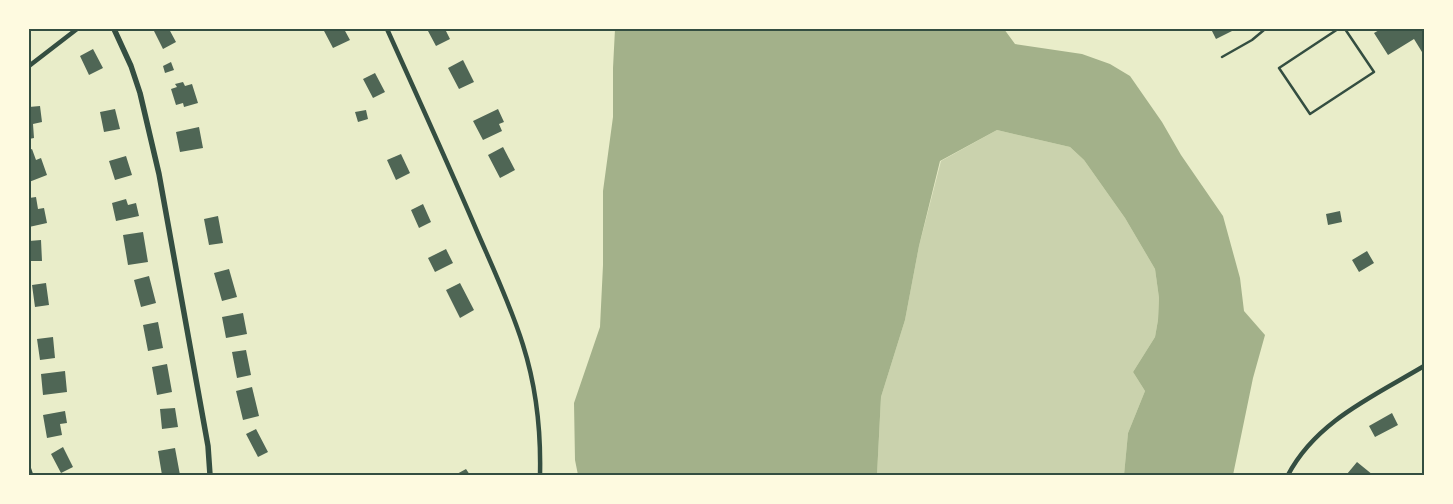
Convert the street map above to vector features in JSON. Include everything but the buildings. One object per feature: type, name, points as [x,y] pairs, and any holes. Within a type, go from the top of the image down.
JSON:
[{"type":"street","points":[[29,66],[77,29]]},
{"type":"street","points":[[114,29],[131,66],[140,94],[159,174],[208,446],[210,475]]},
{"type":"street","points":[[387,29],[433,130],[523,344],[537,414],[540,475]]},
{"type":"street","points":[[1288,475],[1316,436],[1331,423],[1424,366]]},
{"type":"street","points":[[29,469],[31,475]]},
{"type":"lane","points":[[1222,57],[1252,40],[1264,29]]},
{"type":"lane","points":[[1338,29],[1279,68],[1310,114],[1374,72],[1345,29]]},
{"type":"shaded area","points":[[615,29],[1004,29],[1015,44],[1082,54],[1110,64],[1130,76],[1223,216],[1240,278],[1244,311],[1265,335],[1253,378],[1233,475],[1124,475],[1128,433],[1145,391],[1133,372],[1155,337],[1158,320],[1159,298],[1155,269],[1125,218],[1084,160],[1070,147],[997,130],[940,161],[919,246],[905,320],[881,397],[877,475],[578,475],[575,460],[574,403],[600,327],[603,265],[603,191],[613,117]]},
{"type":"shaded area","points":[[997,130],[1070,147],[1084,160],[1125,218],[1155,269],[1159,298],[1158,320],[1155,337],[1133,372],[1145,391],[1128,433],[1124,475],[877,475],[881,397],[905,320],[919,246],[941,161]]}]
